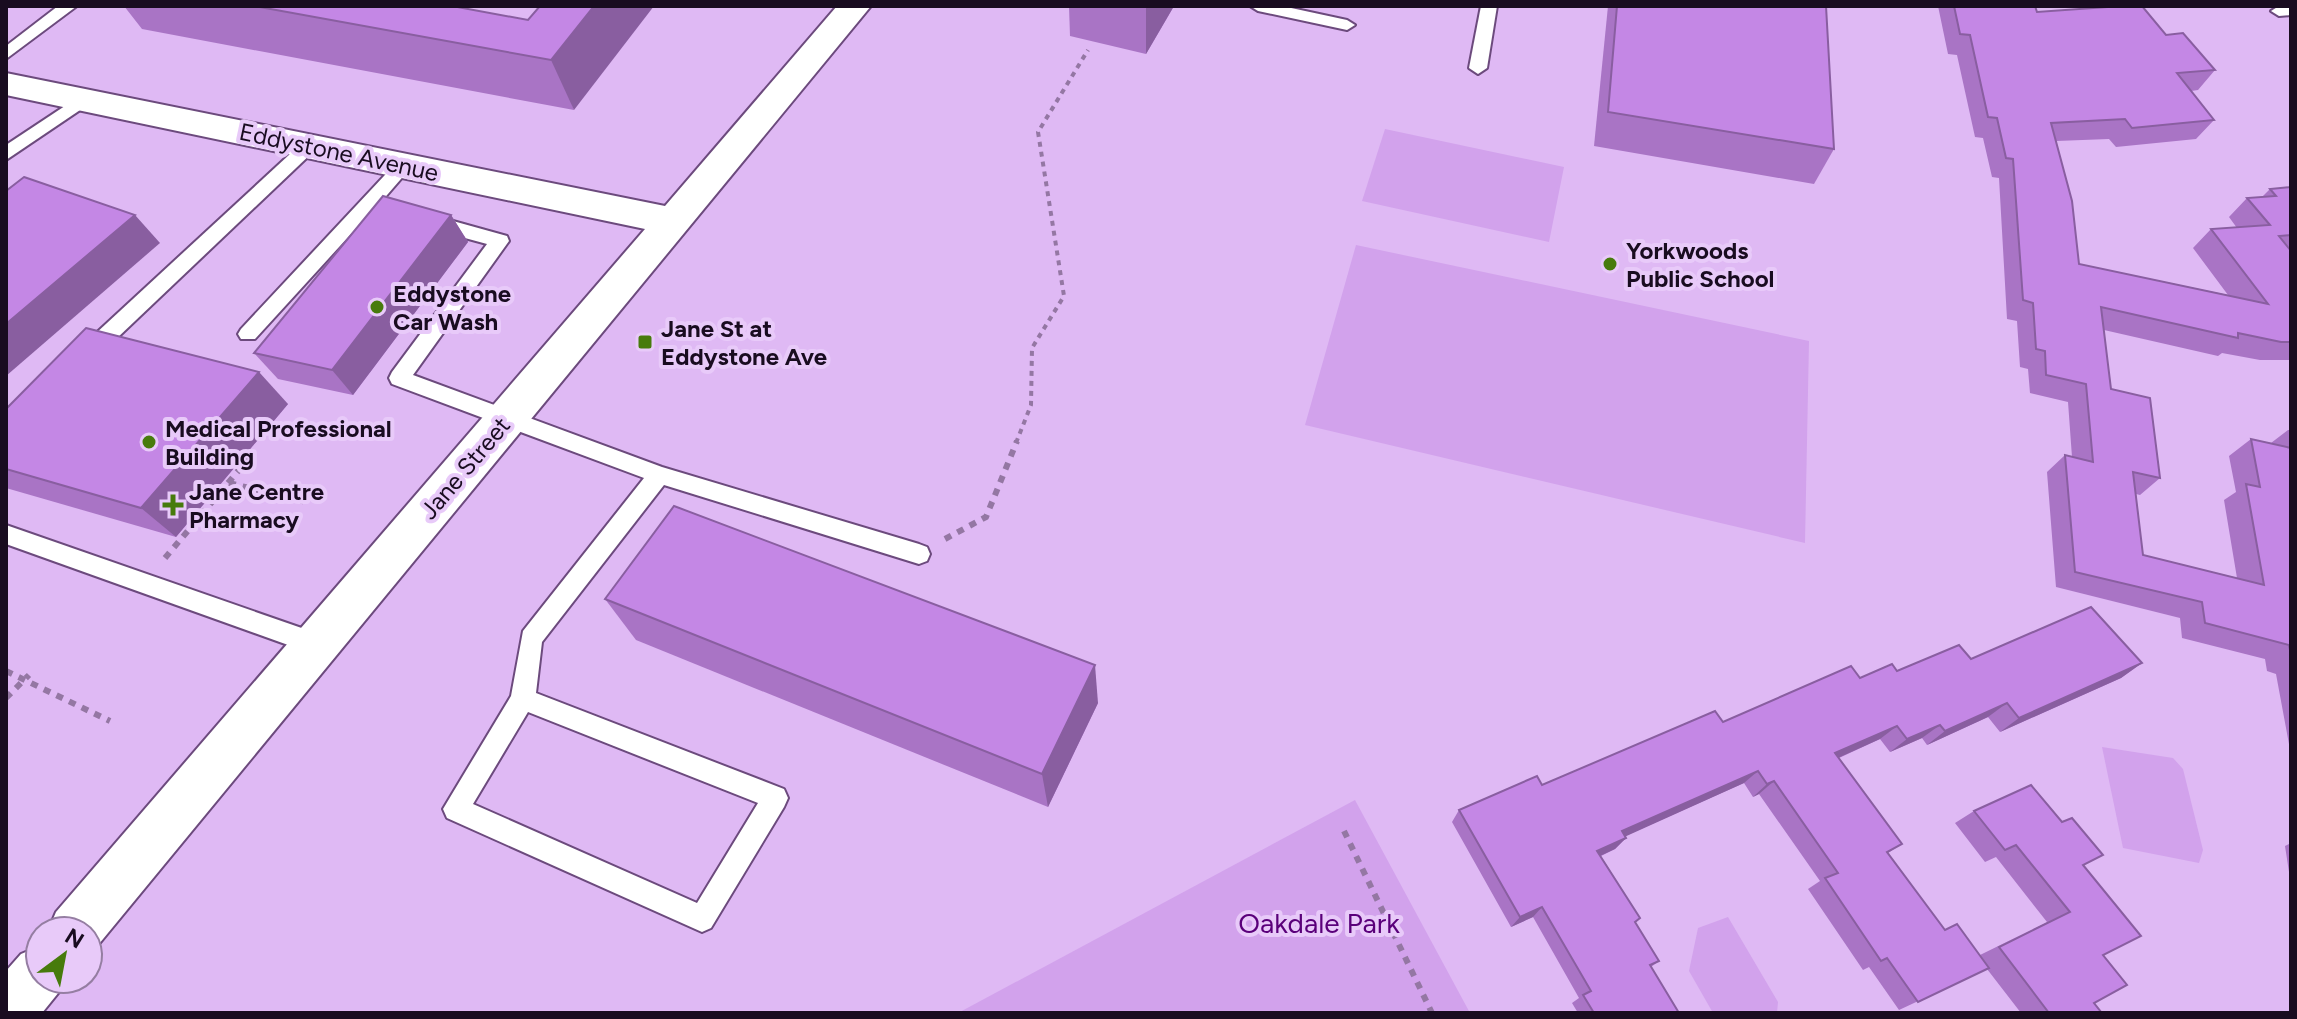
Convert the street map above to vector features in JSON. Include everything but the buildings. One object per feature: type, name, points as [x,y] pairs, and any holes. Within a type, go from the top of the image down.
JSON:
[{"type":"main road","name":"Jane Street","points":[[88,915],[855,6]]},
{"type":"main road","name":"Eddystone Avenue","points":[[6,84],[671,221]]},
{"type":"main road","points":[[6,1013],[24,992]]},
{"type":"lane","points":[[6,54],[69,6]]},
{"type":"lane","points":[[1258,6],[1347,25]]},
{"type":"lane","points":[[1478,68],[1489,6]]},
{"type":"lane","points":[[6,154],[83,100]]},
{"type":"lane","points":[[76,364],[309,146]]},
{"type":"lane","points":[[248,334],[404,165]]},
{"type":"lane","points":[[368,205],[500,241],[399,378],[659,475],[919,554]]},
{"type":"lane","points":[[523,699],[775,798],[702,919],[456,809],[523,699],[531,638],[659,475]]},
{"type":"lane","points":[[6,534],[316,644]]},
{"type":"path","points":[[919,554],[986,517],[1031,405],[1032,348],[1064,296],[1038,132],[1088,50]]},
{"type":"path","points":[[143,585],[249,458]]},
{"type":"path","points":[[228,483],[310,503]]},
{"type":"path","points":[[6,671],[110,721]]},
{"type":"path","points":[[6,698],[29,675]]},
{"type":"path","points":[[1344,831],[1432,1013]]},
{"type":"green space","points":[[1385,129],[1564,167],[1549,242],[1362,201]]},
{"type":"green space","points":[[1356,245],[1809,341],[1805,543],[1305,425]]},
{"type":"green space","points":[[2102,747],[2173,758],[2183,769],[2203,850],[2199,863],[2123,848]]},
{"type":"green space","name":"Oakdale Park","points":[[1355,800],[1470,1013],[958,1013]]},
{"type":"green space","points":[[1728,917],[1778,1002],[1777,1013],[1713,1013],[1689,971],[1698,928]]},
{"type":"place","name":"Yorkwoods Public School","points":[[1610,264]]},
{"type":"place","name":"Eddystone Car Wash","points":[[377,307]]},
{"type":"place","name":"Jane St at Eddystone Ave","points":[[645,342]]},
{"type":"place","name":"Medical Professional Building","points":[[149,442]]},
{"type":"place","name":"Jane Centre Pharmacy","points":[[173,505]]}]
